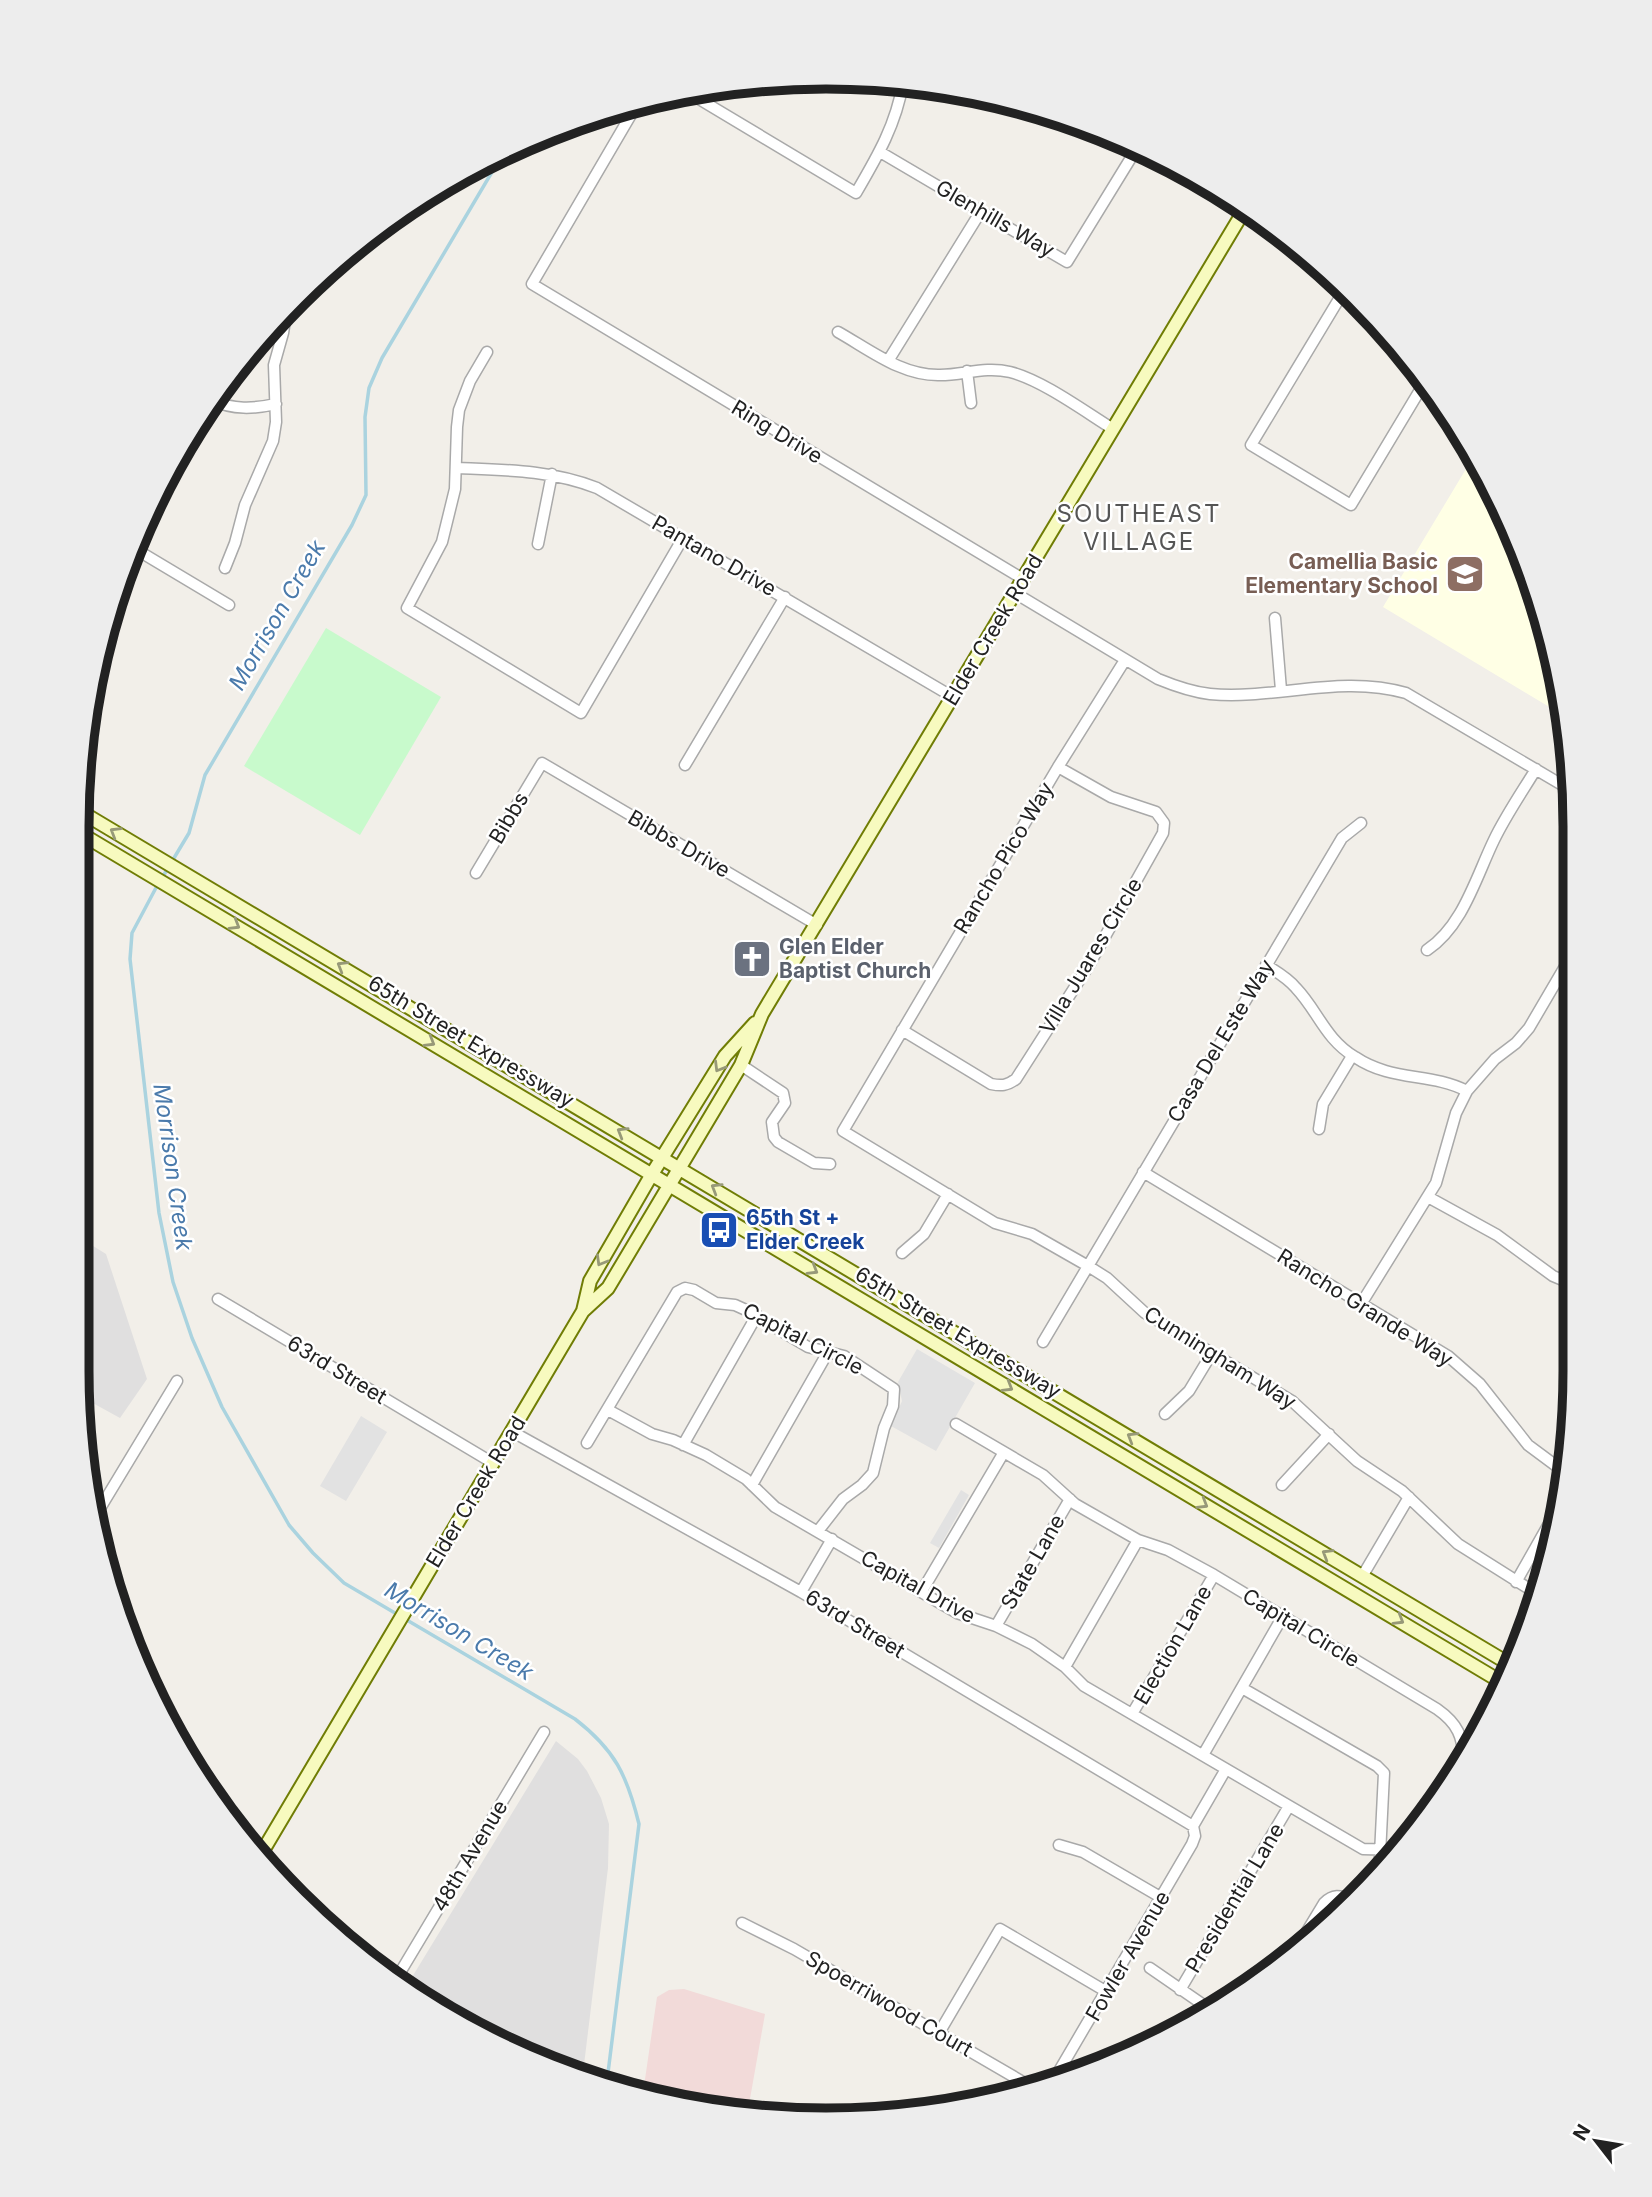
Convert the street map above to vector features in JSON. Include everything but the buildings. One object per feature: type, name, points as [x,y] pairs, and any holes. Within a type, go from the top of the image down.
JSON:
[{"type":"main road","name":"Elder Creek Road","points":[[265,1848],[583,1311],[608,1288],[681,1167],[741,1065],[762,1014],[1240,217]]},
{"type":"main road","name":"65th Street Expressway","points":[[89,816],[1504,1660]]},
{"type":"main road","name":"65th Street Expressway","points":[[89,838],[1495,1678]]},
{"type":"main road","name":"Elder Creek Road","points":[[583,1311],[590,1281],[652,1174],[725,1056],[762,1014]]},
{"type":"street","points":[[701,100],[856,193],[895,120],[901,94]]},
{"type":"street","name":"Ring Drive","points":[[631,115],[532,284],[1023,579]]},
{"type":"street","name":"Glenhills Way","points":[[880,152],[1068,262],[1132,156]]},
{"type":"street","points":[[888,361],[981,211]]},
{"type":"street","points":[[1340,298],[1251,445],[1351,505],[1420,390]]},
{"type":"street","points":[[225,568],[235,543],[244,505],[273,441],[276,404],[274,365],[284,327]]},
{"type":"street","points":[[838,332],[899,367],[929,375],[999,370],[1024,376],[1113,429]]},
{"type":"street","points":[[487,352],[470,381],[459,410],[457,468],[450,514],[442,542],[407,608],[581,712],[683,538]]},
{"type":"street","points":[[967,371],[971,403]]},
{"type":"street","points":[[222,404],[245,408],[276,404]]},
{"type":"street","name":"Pantano Drive","points":[[457,468],[526,470],[552,474],[597,488],[953,697]]},
{"type":"street","points":[[538,544],[552,474]]},
{"type":"street","points":[[142,553],[229,605]]},
{"type":"street","points":[[1015,593],[1158,679],[1195,692],[1229,695],[1357,684],[1386,687],[1406,693],[1561,784]]},
{"type":"street","points":[[685,765],[785,597]]},
{"type":"street","points":[[1275,618],[1280,690]]},
{"type":"street","name":"Rancho Pico Way","points":[[843,1131],[1058,767],[1125,660]]},
{"type":"street","name":"Bibbs Drive","points":[[542,763],[817,925]]},
{"type":"street","name":"Bibbs","points":[[476,873],[542,763]]},
{"type":"street","name":"Villa Juares Circle","points":[[902,1030],[991,1084],[1010,1084],[1016,1079],[1089,965],[1163,834],[1164,823],[1156,812],[1111,797],[1058,767]]},
{"type":"street","points":[[1427,950],[1447,933],[1475,884],[1499,830],[1536,769]]},
{"type":"street","name":"Casa Del Este Way","points":[[1043,1342],[1342,838],[1360,822]]},
{"type":"street","points":[[1266,965],[1297,988],[1333,1040],[1352,1056],[1384,1072],[1444,1082],[1467,1091]]},
{"type":"street","points":[[1361,1304],[1428,1197],[1442,1166],[1456,1113],[1467,1091],[1487,1066],[1516,1043],[1529,1027],[1563,970]]},
{"type":"street","points":[[1319,1129],[1323,1104],[1352,1056]]},
{"type":"street","points":[[741,1065],[783,1093],[785,1103],[774,1118],[771,1129],[778,1142],[814,1163],[830,1164]]},
{"type":"street","name":"Cunningham Way","points":[[843,1131],[995,1223],[1032,1234],[1088,1266],[1107,1278],[1145,1313],[1292,1401],[1357,1461],[1389,1480],[1409,1497],[1458,1544],[1530,1590]]},
{"type":"street","name":"Rancho Grande Way","points":[[1143,1172],[1448,1356],[1496,1403],[1515,1432],[1556,1466]]},
{"type":"street","points":[[902,1253],[924,1234],[948,1194]]},
{"type":"street","points":[[1428,1197],[1497,1235],[1553,1276],[1563,1280]]},
{"type":"street","name":"Capital Circle","points":[[587,1443],[677,1292],[685,1288],[694,1290],[716,1303],[735,1305],[757,1315],[808,1347],[844,1356],[894,1389],[893,1406],[884,1428],[873,1473],[843,1499],[818,1531]]},
{"type":"street","name":"63rd Street","points":[[218,1299],[493,1463]]},
{"type":"street","points":[[683,1445],[757,1315]]},
{"type":"street","points":[[752,1485],[828,1352]]},
{"type":"street","points":[[1165,1414],[1189,1391],[1212,1353]]},
{"type":"street","points":[[102,1506],[177,1381]]},
{"type":"street","name":"Capital Drive","points":[[608,1410],[652,1434],[716,1461],[752,1485],[775,1507],[964,1616],[996,1626],[1032,1644],[1065,1667],[1084,1686],[1363,1849],[1386,1849]]},
{"type":"street","name":"Capital Circle","points":[[956,1424],[1042,1475],[1070,1499],[1138,1541],[1168,1550],[1213,1575],[1451,1718],[1462,1742]]},
{"type":"street","name":"63rd Street","points":[[511,1432],[801,1592],[1193,1826]]},
{"type":"street","points":[[1282,1485],[1329,1434]]},
{"type":"street","points":[[922,1591],[1004,1452]]},
{"type":"street","points":[[1363,1575],[1409,1497]]},
{"type":"street","name":"State Lane","points":[[996,1626],[1070,1499]]},
{"type":"street","points":[[1516,1582],[1545,1533]]},
{"type":"street","points":[[801,1592],[832,1539]]},
{"type":"street","points":[[1065,1667],[1138,1541]]},
{"type":"street","name":"Election Lane","points":[[1132,1714],[1213,1575]]},
{"type":"street","points":[[1203,1755],[1283,1616]]},
{"type":"street","points":[[1242,1688],[1377,1766],[1384,1773],[1380,1857]]},
{"type":"street","name":"48th Avenue","points":[[400,1972],[544,1732]]},
{"type":"street","points":[[1193,1826],[1226,1769]]},
{"type":"street","name":"Presidential Lane","points":[[1180,1990],[1289,1806]]},
{"type":"street","name":"Fowler Avenue","points":[[1060,2070],[1192,1844],[1195,1836],[1193,1826]]},
{"type":"street","points":[[1059,1845],[1083,1852],[1162,1898]]},
{"type":"street","points":[[1309,1927],[1331,1896],[1343,1896]]},
{"type":"street","name":"Spoerriwood Court","points":[[742,1923],[794,1949],[1022,2081]]},
{"type":"street","points":[[939,2033],[1000,1929],[1107,1992]]},
{"type":"street","points":[[1150,1969],[1202,2004]]},
{"type":"shaded area","name":"Camellia Basic Elementary School","points":[[1468,465],[1507,544],[1524,589],[1538,635],[1553,709],[1383,607]]},
{"type":"shaded area","points":[[89,1243],[106,1254],[147,1379],[120,1418],[90,1402]]},
{"type":"shaded area","points":[[917,1349],[975,1383],[936,1451],[891,1426],[902,1401],[898,1382]]},
{"type":"shaded area","points":[[361,1416],[387,1432],[346,1501],[320,1486]]},
{"type":"shaded area","points":[[961,1490],[969,1495],[939,1548],[930,1543]]},
{"type":"shaded area","points":[[556,1741],[578,1759],[587,1771],[601,1798],[609,1824],[608,1868],[584,2067],[500,2032],[411,1980]]},
{"type":"shaded area","points":[[684,1989],[765,2014],[749,2103],[682,2094],[644,2085],[657,1997],[669,1990]]},
{"type":"green space","points":[[326,628],[441,697],[360,835],[244,766]]},
{"type":"waterway","name":"Morrison Creek","points":[[162,878],[189,833],[205,775],[352,525],[366,495],[365,417],[369,388],[382,358],[494,168]]},
{"type":"waterway","name":"Morrison Creek","points":[[158,884],[132,933],[130,959],[159,1213],[173,1282],[192,1338],[222,1407],[289,1525],[313,1553],[344,1583],[575,1719],[589,1730],[618,1765],[630,1791],[639,1824],[608,2075]]},
{"type":"place","name":"Camellia Basic Elementary School","points":[[1465,574]]},
{"type":"place","name":"Glen Elder Baptist Church","points":[[752,959]]},
{"type":"place","name":"65th St + Elder Creek","points":[[719,1230]]},
{"type":"district","name":"SOUTHEAST VILLAGE","points":[[1139,528]]}]
